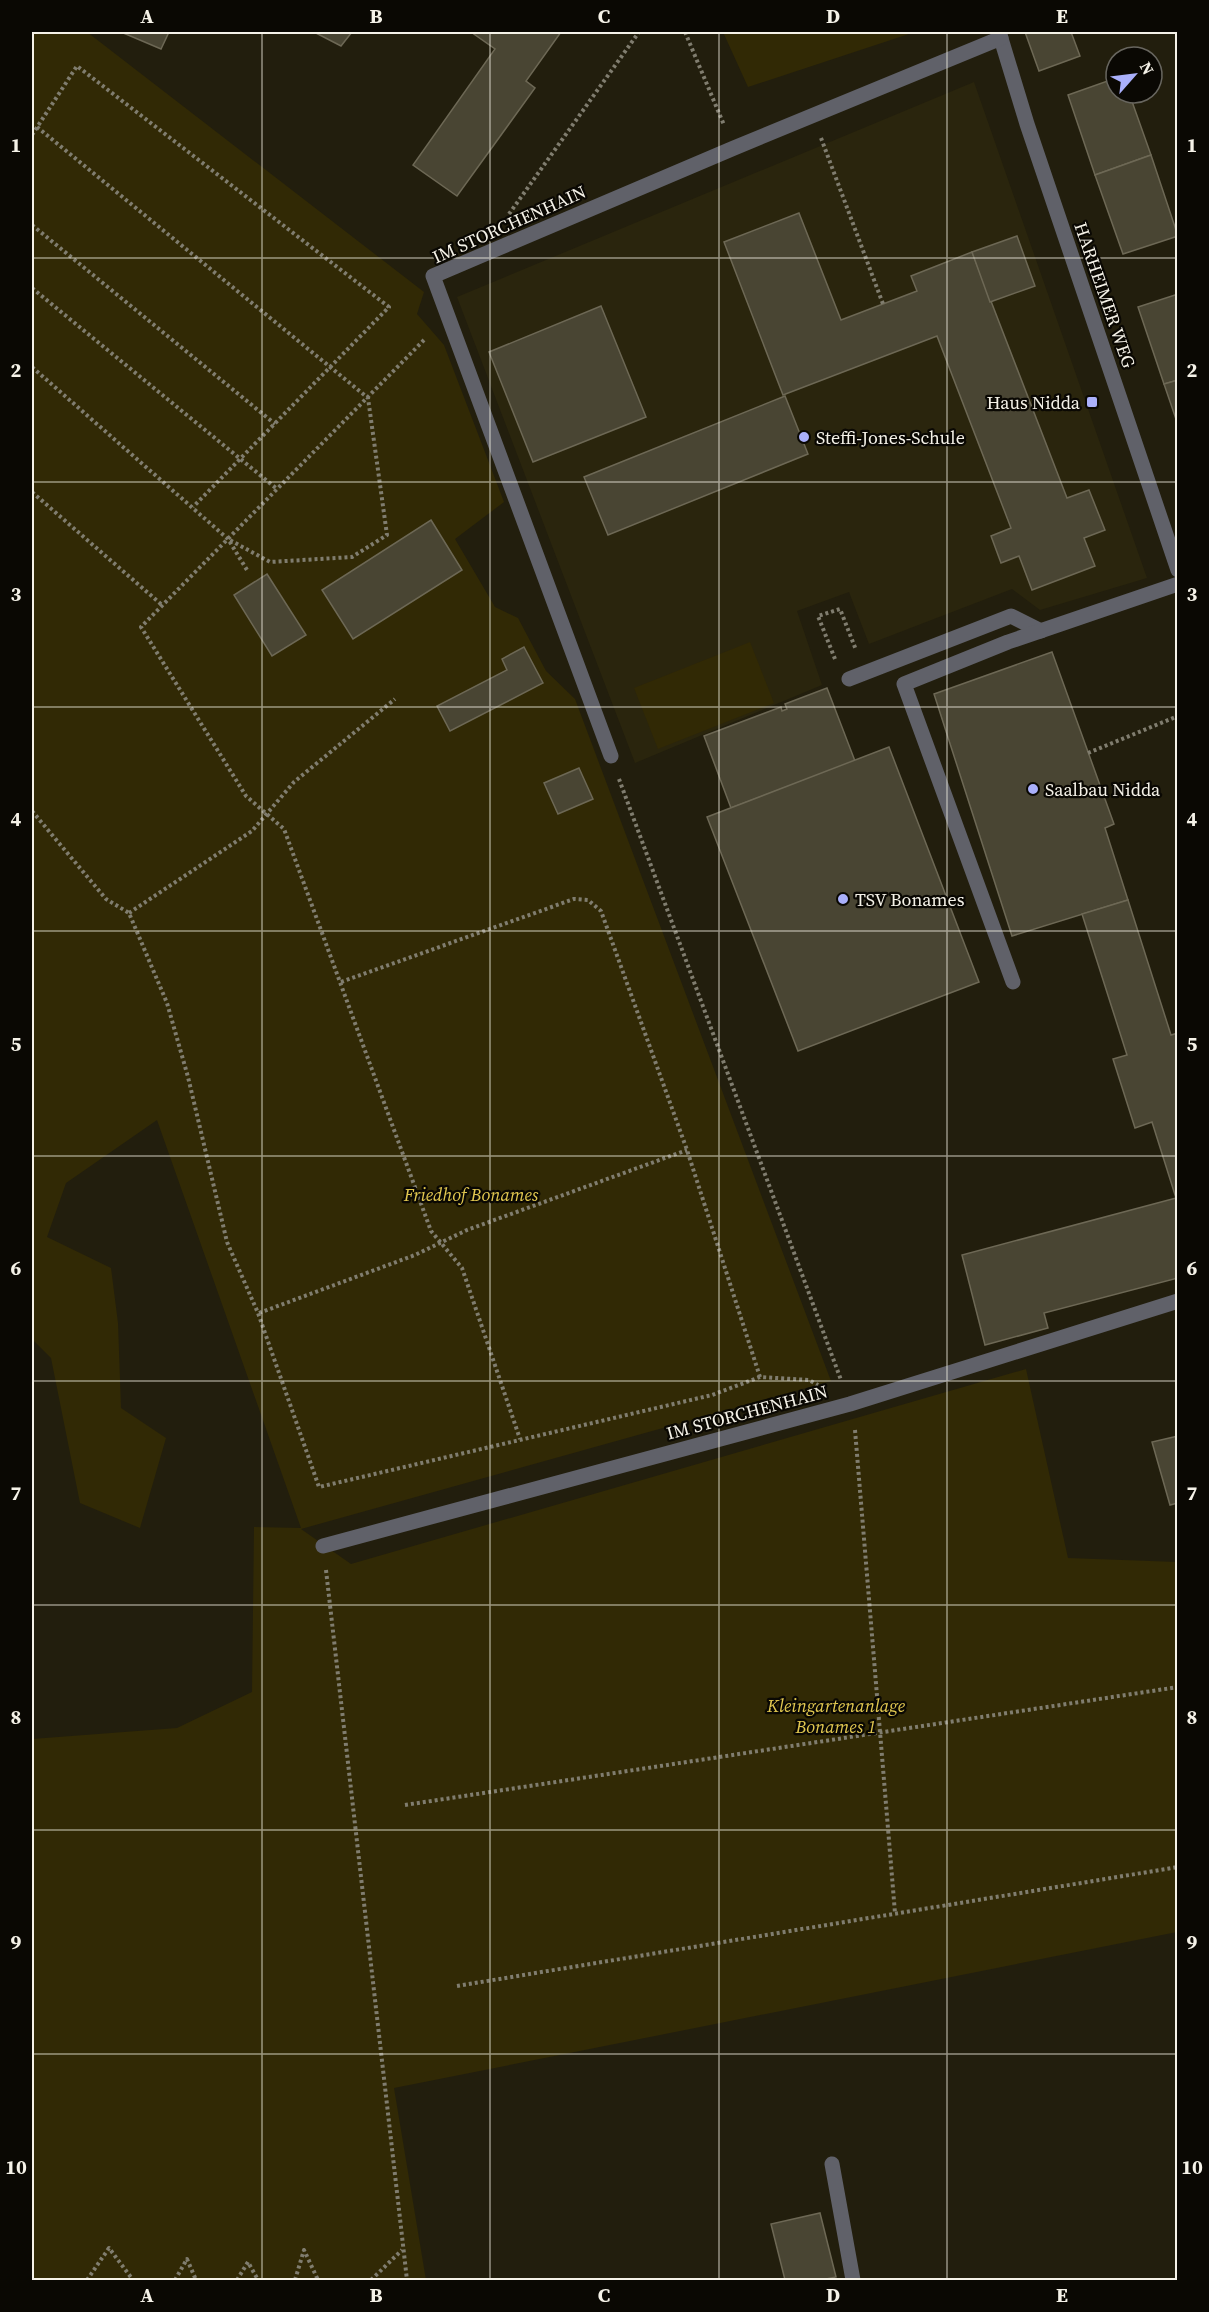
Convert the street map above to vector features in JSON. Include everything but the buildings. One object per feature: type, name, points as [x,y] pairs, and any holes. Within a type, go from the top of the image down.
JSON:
[{"type":"street","name":"IM STORCHENHAIN","points":[[611,756],[433,276],[1000,35]]},
{"type":"street","name":"HARHEIMER WEG","points":[[1000,35],[1030,135],[1178,570]]},
{"type":"street","points":[[1013,982],[904,684],[1008,642],[1178,584]]},
{"type":"street","points":[[849,679],[1011,616],[1041,631]]},
{"type":"street","name":"IM STORCHENHAIN","points":[[323,1546],[850,1404],[1178,1301]]},
{"type":"street","points":[[832,2164],[852,2280]]},
{"type":"path","points":[[506,219],[639,32]]},
{"type":"path","points":[[685,32],[734,148]]},
{"type":"path","points":[[32,135],[77,66],[389,308],[193,507]]},
{"type":"path","points":[[812,115],[883,304]]},
{"type":"path","points":[[32,367],[228,539],[270,562],[352,557],[387,535],[368,398],[37,127]]},
{"type":"path","points":[[32,225],[275,424]]},
{"type":"path","points":[[32,288],[277,490]]},
{"type":"path","points":[[424,340],[141,627],[246,796],[284,829],[431,1231],[462,1268],[520,1439]]},
{"type":"path","points":[[32,492],[162,605]]},
{"type":"path","points":[[228,539],[247,570]]},
{"type":"path","points":[[831,649],[818,616],[840,609],[853,644]]},
{"type":"path","points":[[129,913],[252,831],[294,782],[394,699]]},
{"type":"path","points":[[1088,753],[1178,716]]},
{"type":"path","points":[[611,756],[854,1419],[895,1913]]},
{"type":"path","points":[[32,811],[106,899],[129,913],[167,1003],[188,1077],[227,1242],[258,1313],[319,1486],[712,1395],[760,1377],[809,1380],[850,1404]]},
{"type":"path","points":[[341,982],[574,899],[588,900],[601,911],[687,1150],[760,1377]]},
{"type":"path","points":[[258,1313],[415,1256],[466,1230],[687,1150]]},
{"type":"path","points":[[323,1546],[407,2280]]},
{"type":"path","points":[[405,1805],[1178,1687]]},
{"type":"path","points":[[457,1986],[1178,1867]]},
{"type":"path","points":[[87,2280],[109,2248],[133,2280]]},
{"type":"path","points":[[295,2280],[304,2250],[318,2280]]},
{"type":"path","points":[[371,2280],[402,2250]]},
{"type":"path","points":[[175,2280],[187,2259],[196,2280]]},
{"type":"path","points":[[237,2280],[248,2262],[258,2280]]},
{"type":"shaded area","name":"Steffi-Jones-Schule","points":[[974,82],[1147,578],[1040,610],[1012,589],[869,644],[849,592],[797,611],[822,685],[635,763],[457,297]]},
{"type":"green space","points":[[38,32],[87,32],[424,292],[417,314],[444,345],[504,502],[455,539],[495,607],[518,618],[546,671],[575,699],[831,1381],[301,1529],[351,1564],[1026,1369],[1068,1558],[1177,1562],[1177,1932],[394,2088],[426,2280],[32,2280],[32,1739],[177,1728],[252,1692],[254,1527],[301,1528],[157,1120],[66,1183],[47,1237],[111,1268],[118,1323],[121,1408],[166,1438],[140,1528],[80,1503],[51,1358],[32,1339],[32,35]]},
{"type":"green space","points":[[723,32],[915,32],[748,87]]},
{"type":"green space","points":[[750,642],[774,703],[658,749],[634,688]]},
{"type":"place","name":"Haus Nidda","points":[[1092,402]]},
{"type":"place","name":"Steffi-Jones-Schule","points":[[804,437]]},
{"type":"place","name":"Saalbau Nidda","points":[[1033,789]]},
{"type":"place","name":"TSV Bonames","points":[[843,899]]},
{"type":"park label","name":"Friedhof Bonames","points":[[471,1194]]},
{"type":"park label","name":"Kleingartenanlage Bonames 1","points":[[836,1715]]}]
